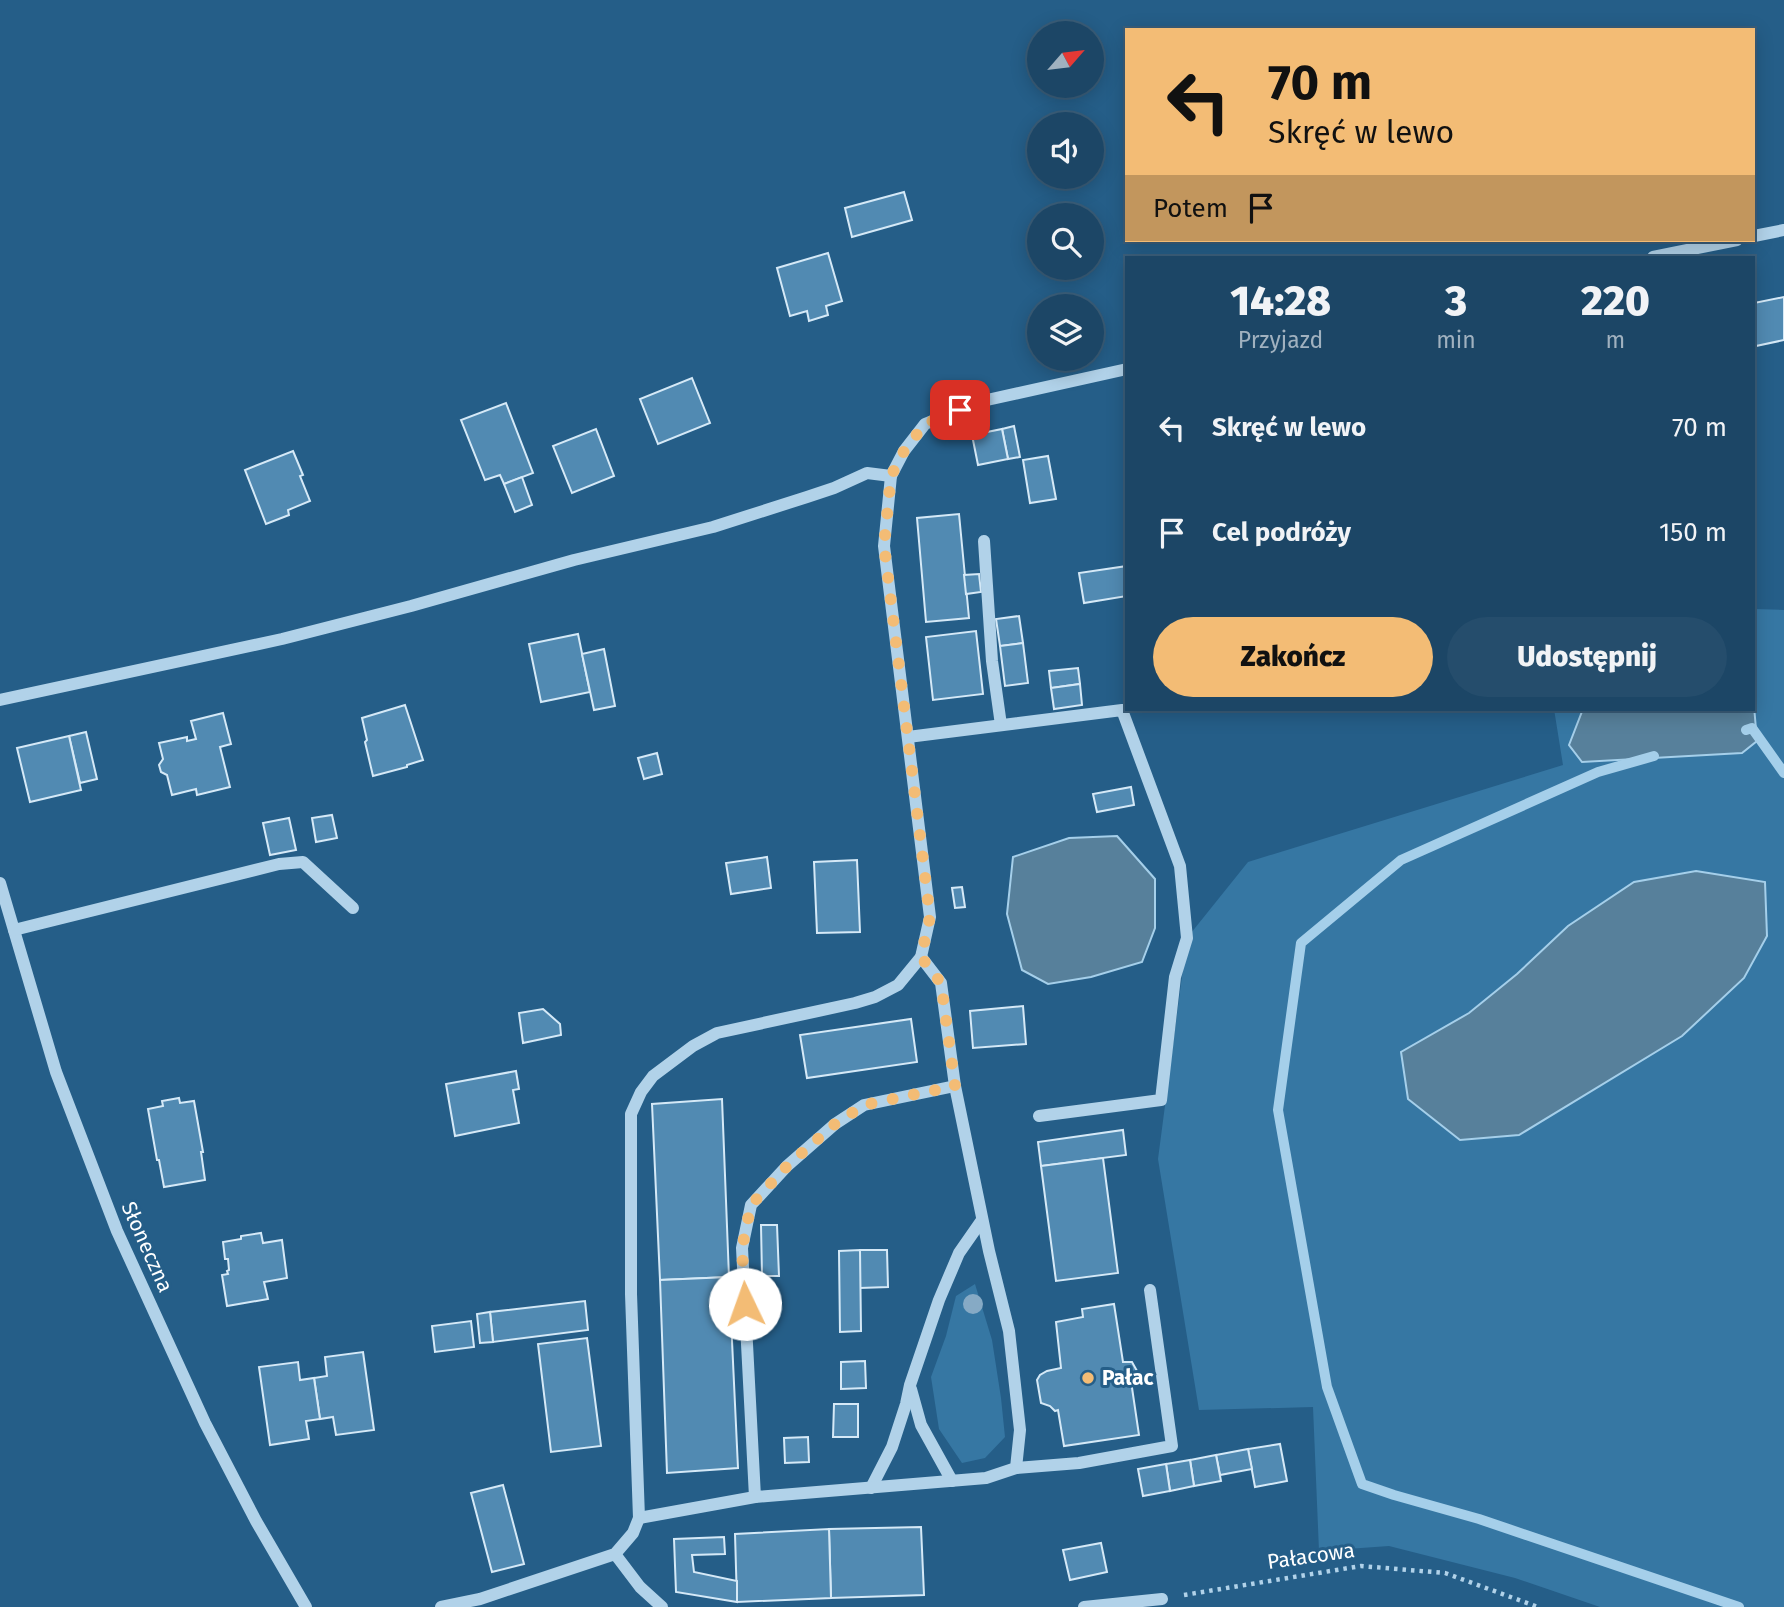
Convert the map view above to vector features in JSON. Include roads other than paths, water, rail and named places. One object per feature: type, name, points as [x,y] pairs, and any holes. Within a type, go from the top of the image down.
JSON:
[{"type":"street","points":[[1755,236],[1784,230]]},
{"type":"street","points":[[1658,256],[1727,242]]},
{"type":"street","points":[[442,1607],[480,1599],[615,1554],[633,1533],[639,1518],[631,1294],[631,1114],[641,1092],[653,1076],[677,1057],[717,1033],[876,997],[898,985],[921,957],[930,917],[884,545],[891,476],[904,451],[925,424],[978,402],[1125,369]]},
{"type":"street","points":[[0,700],[282,639],[574,560],[713,527],[834,488],[867,473],[891,476]]},
{"type":"street","points":[[984,541],[992,661],[1001,725]]},
{"type":"street","points":[[908,737],[1122,710],[1180,866],[1187,938],[1175,977],[1161,1100],[1039,1116]]},
{"type":"street","points":[[14,930],[279,864],[303,862],[353,908]]},
{"type":"street","name":"Słoneczna","points":[[0,883],[56,1072],[117,1231],[205,1423],[256,1521],[306,1607]]},
{"type":"street","points":[[921,957],[941,983],[955,1086],[982,1220],[1009,1331],[1020,1430],[1016,1468]]},
{"type":"street","points":[[755,1497],[742,1248],[751,1205],[787,1166],[835,1124],[864,1105],[955,1086]]},
{"type":"street","points":[[871,1488],[892,1447],[927,1331],[959,1253],[982,1220]]},
{"type":"street","points":[[639,1518],[755,1497],[986,1478],[1016,1468],[1079,1463],[1172,1446],[1150,1290]]},
{"type":"street","points":[[910,1385],[921,1425],[952,1481]]},
{"type":"street","points":[[615,1554],[640,1587],[662,1607]]},
{"type":"street","points":[[1084,1607],[1162,1599]]},
{"type":"waterway","points":[[1746,730],[1752,728],[1784,773]]},
{"type":"waterway","points":[[1654,756],[1598,772],[1401,860],[1301,943],[1278,1110],[1327,1387],[1362,1484],[1479,1519],[1739,1607]]},
{"type":"place","name":"Pałac","points":[[1088,1378]]}]
